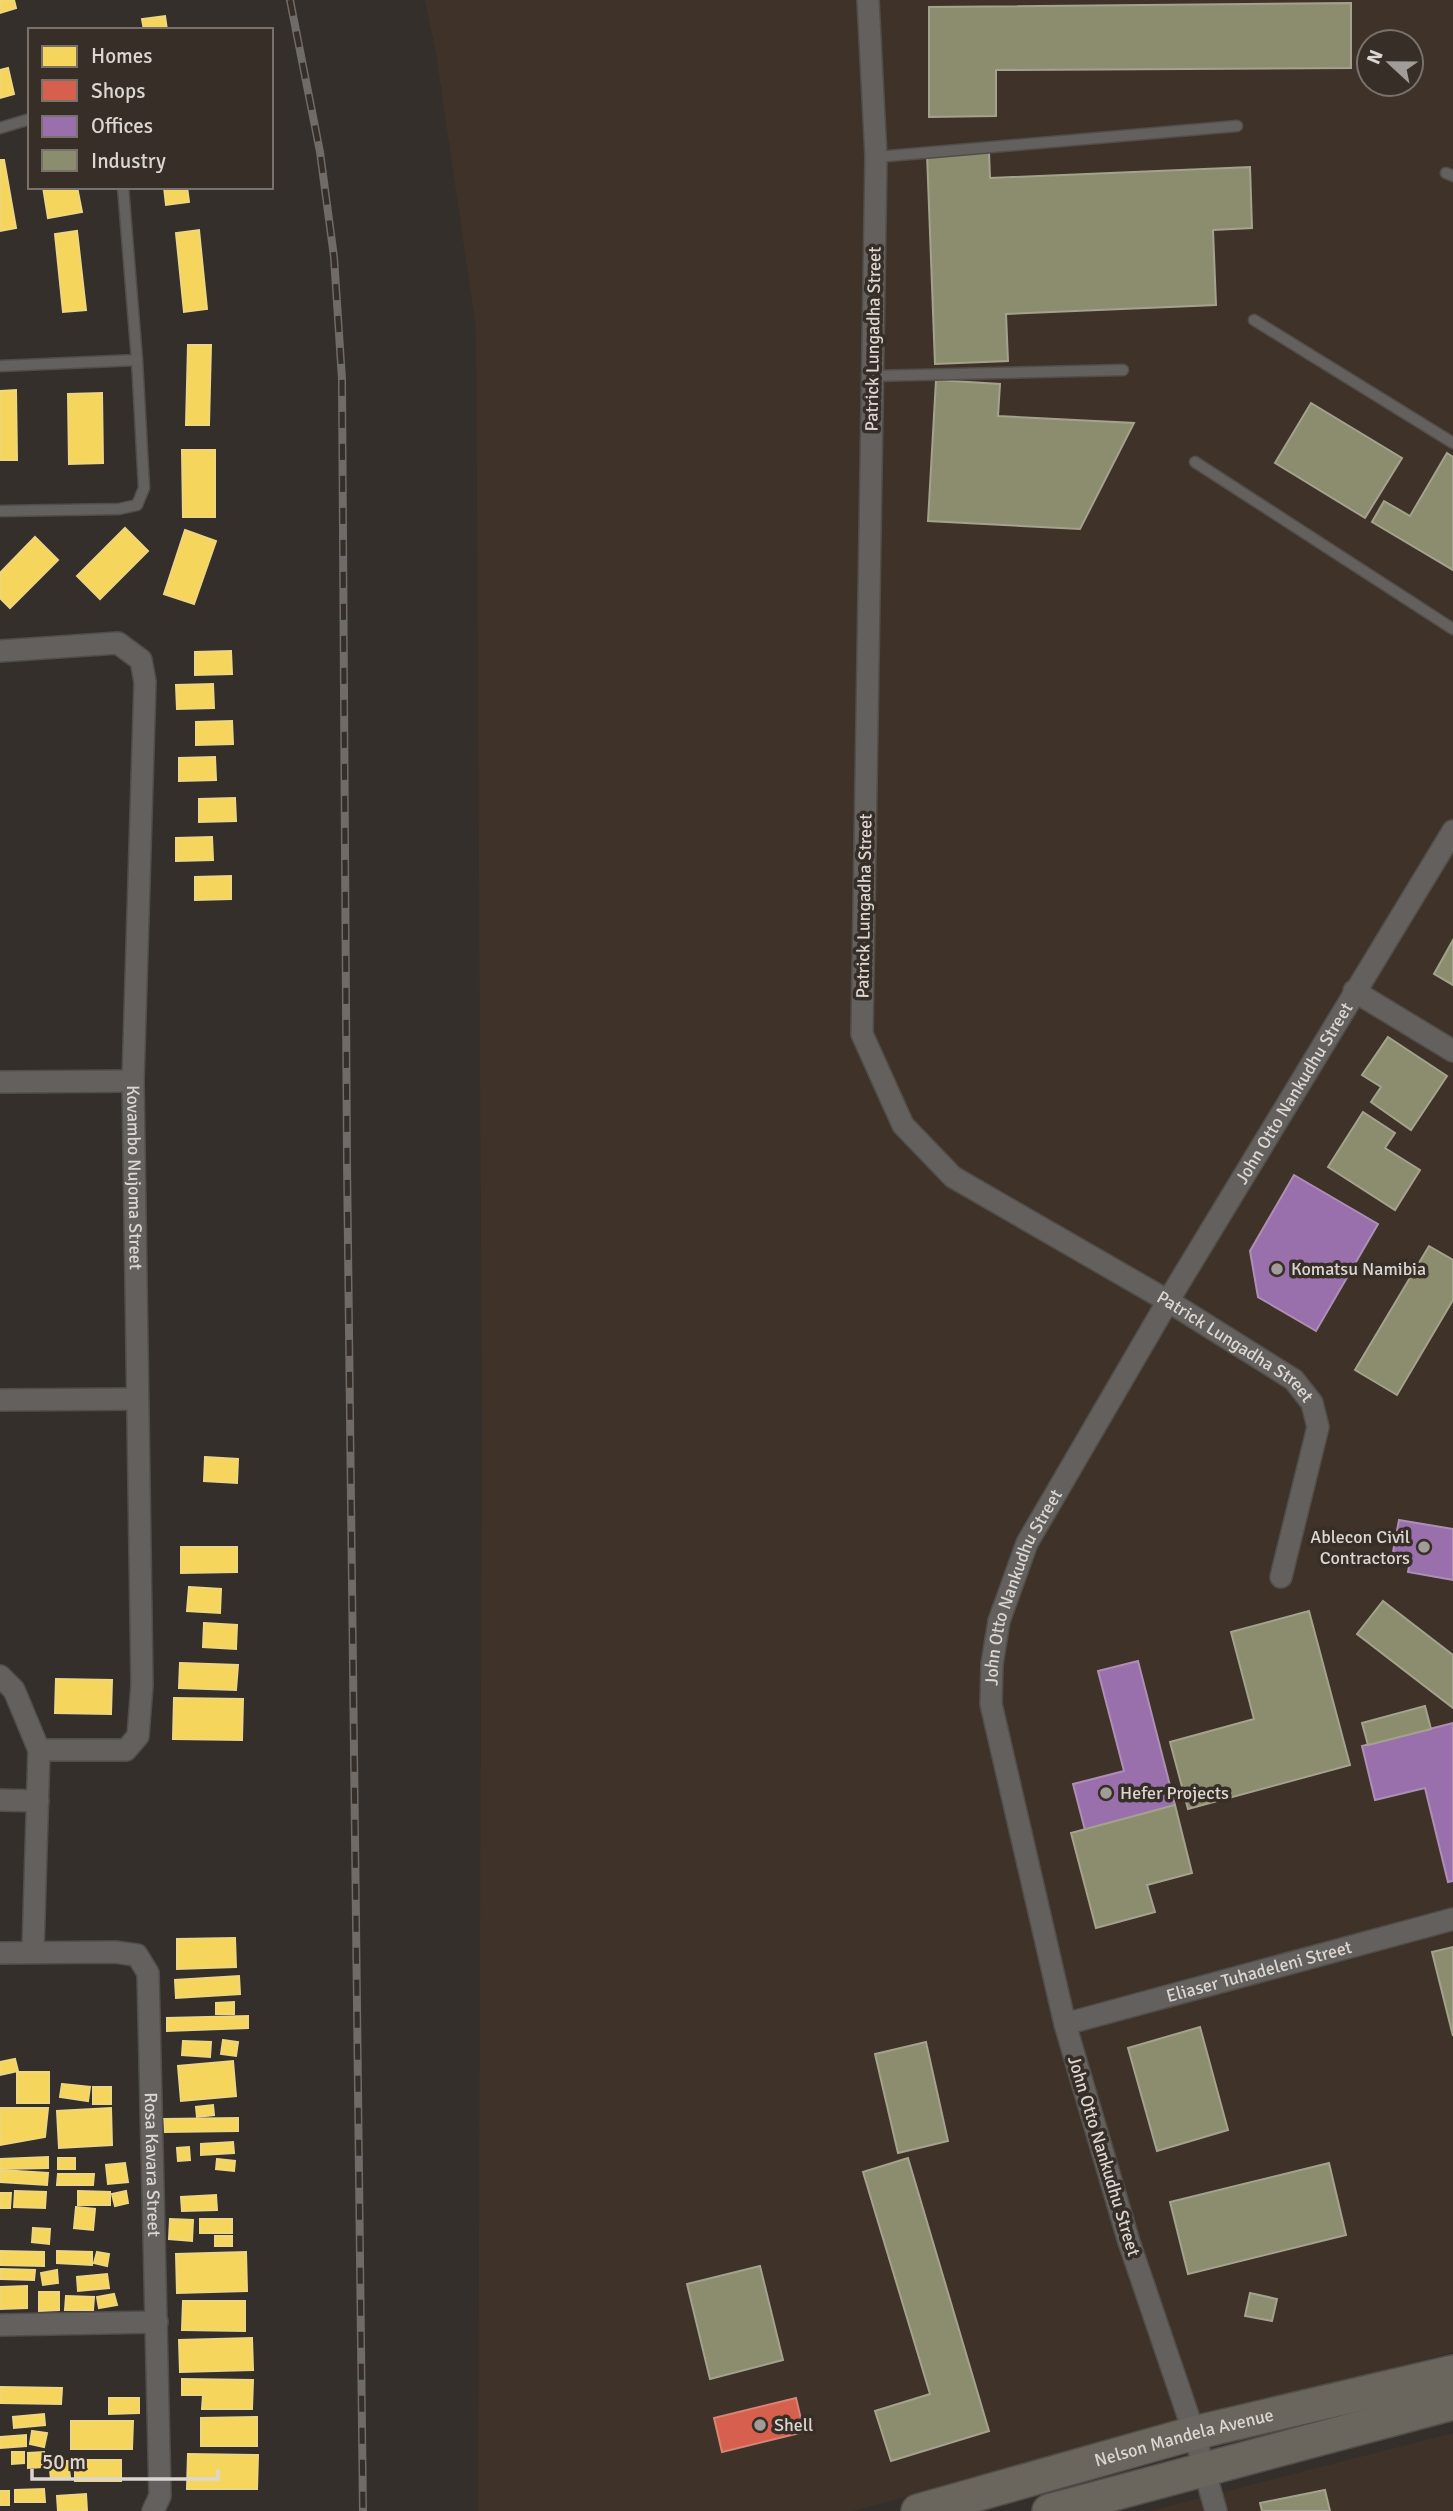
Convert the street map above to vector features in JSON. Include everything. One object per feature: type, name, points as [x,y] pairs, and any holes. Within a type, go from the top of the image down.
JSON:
[{"type":"main road","name":"Nelson Mandela Avenue","points":[[918,2511],[1194,2433],[1453,2372]]},
{"type":"main road","name":"Nelson Mandela Avenue","points":[[1049,2511],[1453,2403]]},
{"type":"street","name":"Patrick Lungadha Street","points":[[868,0],[876,157],[862,1034],[903,1125],[953,1177],[1168,1301],[1294,1380],[1312,1403],[1318,1427],[1281,1577]]},
{"type":"street","name":"Kovambo Nujoma Street","points":[[0,651],[118,643],[141,660],[145,682],[133,1081],[142,1685],[138,1736],[126,1750],[39,1750]]},
{"type":"street","name":"John Otto Nankudhu Street","points":[[1216,2511],[1206,2468],[1129,2242],[1065,2024],[990,1704],[992,1664],[999,1621],[1027,1543],[1168,1301],[1453,831]]},
{"type":"street","points":[[1354,991],[1453,1051]]},
{"type":"street","points":[[0,1082],[133,1081]]},
{"type":"street","points":[[0,1400],[137,1399]]},
{"type":"street","points":[[0,1676],[15,1690],[39,1750],[33,1951]]},
{"type":"street","points":[[0,1800],[38,1801]]},
{"type":"street","name":"Eliaser Tuhadeleni Street","points":[[1065,2024],[1453,1919]]},
{"type":"street","name":"Rosa Kavara Street","points":[[0,1953],[115,1952],[137,1955],[148,1973],[160,2496],[153,2511]]},
{"type":"street","points":[[0,2325],[157,2322]]},
{"type":"lane","points":[[0,128],[28,120]]},
{"type":"lane","points":[[876,157],[1237,126]]},
{"type":"lane","points":[[0,511],[119,509],[136,505],[144,488],[123,189]]},
{"type":"lane","points":[[1254,320],[1453,443]]},
{"type":"lane","points":[[0,366],[137,360]]},
{"type":"lane","points":[[872,376],[1123,370]]},
{"type":"lane","points":[[1195,462],[1453,629]]},
{"type":"shaded area","points":[[425,0],[1453,0],[1453,2352],[853,2511],[478,2511],[482,1422],[476,329],[436,53]]},
{"type":"shaded area","points":[[1453,2433],[1453,2511],[1150,2511]]},
{"type":"building: Homes","points":[[0,0],[14,0],[16,8],[0,13]]},
{"type":"building: Homes","points":[[165,16],[167,28],[144,28],[142,19]]},
{"type":"building: Homes","points":[[8,68],[14,94],[0,98],[0,70]]},
{"type":"building: Homes","points":[[0,160],[4,160],[16,228],[0,231]]},
{"type":"building: Homes","points":[[43,189],[77,189],[82,212],[48,218]]},
{"type":"building: Homes","points":[[164,189],[187,189],[189,202],[166,205]]},
{"type":"building: Homes","points":[[199,230],[207,309],[184,312],[176,233]]},
{"type":"building: Homes","points":[[77,231],[86,310],[63,312],[55,234]]},
{"type":"building: Homes","points":[[188,345],[211,345],[209,425],[186,425]]},
{"type":"building: Homes","points":[[16,390],[17,460],[0,460],[0,391]]},
{"type":"building: Homes","points":[[102,393],[103,463],[69,464],[68,394]]},
{"type":"building: Homes","points":[[182,450],[215,450],[215,517],[183,517]]},
{"type":"building: Homes","points":[[125,528],[148,551],[100,599],[77,576]]},
{"type":"building: Homes","points":[[185,530],[216,541],[194,604],[164,594]]},
{"type":"building: Homes","points":[[35,537],[58,560],[10,608],[0,598],[0,573]]},
{"type":"building: Homes","points":[[231,651],[232,674],[195,675],[195,652]]},
{"type":"building: Homes","points":[[213,684],[214,708],[177,709],[176,685]]},
{"type":"building: Homes","points":[[232,721],[233,744],[196,745],[196,722]]},
{"type":"building: Homes","points":[[215,757],[216,780],[179,781],[179,758]]},
{"type":"building: Homes","points":[[235,798],[236,821],[199,822],[199,799]]},
{"type":"building: Homes","points":[[212,837],[213,860],[176,861],[176,838]]},
{"type":"building: Homes","points":[[231,876],[231,899],[195,900],[195,877]]},
{"type":"building: Homes","points":[[205,1457],[238,1459],[237,1483],[204,1481]]},
{"type":"building: Homes","points":[[181,1547],[237,1547],[237,1572],[181,1573]]},
{"type":"building: Homes","points":[[189,1587],[221,1589],[220,1613],[187,1611]]},
{"type":"building: Homes","points":[[204,1623],[237,1625],[236,1649],[203,1647]]},
{"type":"building: Homes","points":[[180,1663],[238,1665],[236,1690],[179,1688]]},
{"type":"building: Homes","points":[[56,1679],[112,1680],[111,1714],[55,1713]]},
{"type":"building: Homes","points":[[174,1698],[243,1699],[242,1740],[173,1739]]},
{"type":"building: Homes","points":[[235,1938],[236,1967],[177,1969],[177,1939]]},
{"type":"building: Homes","points":[[239,1976],[240,1994],[176,1998],[175,1980]]},
{"type":"building: Homes","points":[[234,2002],[234,2014],[216,2014],[216,2003]]},
{"type":"building: Homes","points":[[248,2016],[248,2028],[167,2031],[167,2018]]},
{"type":"building: Homes","points":[[223,2040],[238,2042],[236,2056],[221,2054]]},
{"type":"building: Homes","points":[[183,2041],[211,2042],[210,2057],[182,2055]]},
{"type":"building: Homes","points":[[15,2059],[18,2071],[0,2075],[0,2062]]},
{"type":"building: Homes","points":[[233,2061],[236,2096],[181,2101],[178,2066]]},
{"type":"building: Homes","points":[[17,2072],[49,2072],[49,2103],[17,2103]]},
{"type":"building: Homes","points":[[62,2084],[90,2087],[88,2101],[60,2097]]},
{"type":"building: Homes","points":[[93,2087],[111,2087],[111,2104],[93,2104]]},
{"type":"building: Homes","points":[[213,2105],[214,2115],[197,2117],[196,2107]]},
{"type":"building: Homes","points":[[0,2108],[48,2108],[45,2137],[0,2145]]},
{"type":"building: Homes","points":[[111,2108],[112,2145],[59,2148],[57,2111]]},
{"type":"building: Homes","points":[[238,2118],[238,2131],[165,2132],[164,2119]]},
{"type":"building: Homes","points":[[233,2142],[234,2153],[201,2155],[201,2144]]},
{"type":"building: Homes","points":[[189,2147],[190,2160],[178,2161],[177,2148]]},
{"type":"building: Homes","points":[[48,2157],[48,2168],[0,2169],[0,2159]]},
{"type":"building: Homes","points":[[58,2158],[75,2158],[75,2169],[58,2169]]},
{"type":"building: Homes","points":[[217,2159],[235,2161],[234,2171],[216,2169]]},
{"type":"building: Homes","points":[[125,2163],[128,2182],[108,2184],[106,2165]]},
{"type":"building: Homes","points":[[0,2170],[48,2173],[47,2185],[0,2182]]},
{"type":"building: Homes","points":[[58,2174],[94,2174],[93,2185],[57,2185]]},
{"type":"building: Homes","points":[[15,2191],[46,2192],[45,2208],[14,2207]]},
{"type":"building: Homes","points":[[78,2191],[110,2192],[110,2205],[78,2205]]},
{"type":"building: Homes","points":[[126,2191],[128,2203],[115,2206],[112,2194]]},
{"type":"building: Homes","points":[[0,2193],[11,2193],[10,2208],[0,2208]]},
{"type":"building: Homes","points":[[216,2195],[217,2210],[182,2211],[181,2197]]},
{"type":"building: Homes","points":[[76,2207],[95,2209],[93,2230],[74,2228]]},
{"type":"building: Homes","points":[[170,2219],[193,2220],[192,2241],[169,2239]]},
{"type":"building: Homes","points":[[200,2219],[232,2219],[232,2233],[200,2233]]},
{"type":"building: Homes","points":[[33,2228],[50,2229],[49,2244],[32,2242]]},
{"type":"building: Homes","points":[[215,2236],[232,2236],[232,2246],[215,2246]]},
{"type":"building: Homes","points":[[0,2251],[44,2252],[44,2266],[0,2265]]},
{"type":"building: Homes","points":[[57,2251],[92,2252],[92,2265],[57,2263]]},
{"type":"building: Homes","points":[[97,2252],[109,2254],[107,2266],[94,2263]]},
{"type":"building: Homes","points":[[246,2252],[247,2291],[177,2293],[176,2254]]},
{"type":"building: Homes","points":[[1,2269],[35,2270],[34,2280],[0,2279]]},
{"type":"building: Homes","points":[[57,2270],[58,2283],[43,2285],[41,2273]]},
{"type":"building: Homes","points":[[107,2274],[109,2288],[78,2291],[77,2277]]},
{"type":"building: Homes","points":[[27,2286],[27,2308],[0,2309],[0,2287]]},
{"type":"building: Homes","points":[[39,2292],[59,2292],[59,2310],[39,2311]]},
{"type":"building: Homes","points":[[114,2294],[117,2305],[99,2308],[97,2297]]},
{"type":"building: Homes","points":[[66,2296],[94,2297],[93,2310],[65,2310]]},
{"type":"building: Homes","points":[[183,2301],[245,2301],[245,2331],[182,2330]]},
{"type":"building: Homes","points":[[252,2338],[253,2370],[180,2372],[179,2340]]},
{"type":"building: Homes","points":[[182,2379],[253,2380],[252,2409],[202,2409],[203,2395],[182,2395]]},
{"type":"building: Homes","points":[[0,2387],[62,2388],[61,2404],[0,2403]]},
{"type":"building: Homes","points":[[109,2398],[139,2398],[139,2413],[109,2414]]},
{"type":"building: Homes","points":[[44,2414],[45,2425],[14,2428],[13,2417]]},
{"type":"building: Homes","points":[[257,2417],[257,2446],[201,2446],[201,2418]]},
{"type":"building: Homes","points":[[71,2421],[133,2421],[132,2449],[71,2449]]},
{"type":"building: Homes","points":[[32,2431],[47,2433],[44,2447],[30,2444]]},
{"type":"building: Homes","points":[[26,2435],[26,2446],[0,2448],[0,2437]]},
{"type":"building: Homes","points":[[12,2452],[24,2452],[24,2463],[12,2464]]},
{"type":"building: Homes","points":[[44,2452],[44,2467],[28,2468],[28,2453]]},
{"type":"building: Homes","points":[[188,2454],[258,2455],[257,2489],[187,2489]]},
{"type":"building: Homes","points":[[75,2460],[121,2460],[121,2481],[75,2481]]},
{"type":"building: Homes","points":[[68,2461],[70,2477],[51,2479],[49,2462]]},
{"type":"building: Homes","points":[[44,2489],[45,2502],[15,2502],[15,2490]]},
{"type":"building: Homes","points":[[0,2491],[9,2491],[9,2505],[0,2505]]},
{"type":"building: Homes","points":[[86,2494],[87,2511],[58,2511],[57,2496]]},
{"type":"building: Shops","points":[[796,2398],[804,2432],[722,2452],[714,2418]]},
{"type":"building: Offices","points":[[1294,1175],[1378,1224],[1316,1331],[1258,1297],[1250,1251]]},
{"type":"building: Offices","points":[[1399,1520],[1453,1529],[1453,1580],[1408,1572],[1411,1556],[1393,1552]]},
{"type":"building: Offices","points":[[1138,1661],[1175,1805],[1085,1830],[1073,1784],[1124,1771],[1098,1671]]},
{"type":"building: Offices","points":[[1453,1723],[1453,1881],[1448,1882],[1425,1788],[1375,1800],[1362,1746]]},
{"type":"building: Industry","points":[[1351,3],[1351,68],[996,70],[996,116],[929,117],[929,7]]},
{"type":"building: Industry","points":[[989,152],[990,178],[1250,167],[1252,228],[1213,230],[1216,305],[1006,314],[1008,361],[935,364],[927,154]]},
{"type":"building: Industry","points":[[936,380],[1000,384],[998,416],[1134,423],[1080,529],[928,521]]},
{"type":"building: Industry","points":[[1311,403],[1402,458],[1365,518],[1275,463]]},
{"type":"building: Industry","points":[[1447,453],[1453,457],[1453,570],[1372,522],[1384,501],[1410,516]]},
{"type":"building: Industry","points":[[1453,940],[1453,985],[1434,974]]},
{"type":"building: Industry","points":[[1388,1037],[1447,1076],[1411,1130],[1371,1102],[1381,1087],[1362,1075]]},
{"type":"building: Industry","points":[[1363,1112],[1395,1133],[1385,1148],[1420,1170],[1395,1210],[1328,1167]]},
{"type":"building: Industry","points":[[1429,1246],[1453,1260],[1453,1300],[1397,1395],[1355,1370]]},
{"type":"building: Industry","points":[[1383,1601],[1453,1655],[1453,1708],[1357,1634]]},
{"type":"building: Industry","points":[[1309,1611],[1350,1765],[1188,1809],[1170,1742],[1254,1719],[1231,1632]]},
{"type":"building: Industry","points":[[1425,1706],[1431,1729],[1368,1745],[1362,1723]]},
{"type":"building: Industry","points":[[1175,1805],[1192,1873],[1147,1885],[1155,1912],[1096,1928],[1071,1833]]},
{"type":"building: Industry","points":[[1453,1947],[1453,2036],[1432,1952]]},
{"type":"building: Industry","points":[[1200,2027],[1228,2130],[1157,2151],[1128,2048]]},
{"type":"building: Industry","points":[[926,2042],[948,2141],[898,2153],[875,2054]]},
{"type":"building: Industry","points":[[908,2158],[989,2431],[891,2461],[875,2411],[930,2394],[863,2172]]},
{"type":"building: Industry","points":[[1329,2163],[1346,2235],[1188,2274],[1170,2202]]},
{"type":"building: Industry","points":[[760,2266],[783,2360],[710,2379],[687,2284]]},
{"type":"building: Industry","points":[[1250,2293],[1277,2299],[1272,2321],[1245,2316]]},
{"type":"building: Industry","points":[[1325,2490],[1330,2511],[1262,2511],[1260,2503]]},
{"type":"railway","points":[[290,0],[320,152],[334,257],[342,379],[347,1162],[363,2511]]},
{"type":"place","name":"Komatsu Namibia","points":[[1277,1269]]},
{"type":"place","name":"Ablecon Civil Contractors","points":[[1424,1547]]},
{"type":"place","name":"Hefer Projects","points":[[1106,1793]]},
{"type":"place","name":"Shell","points":[[760,2425]]}]
